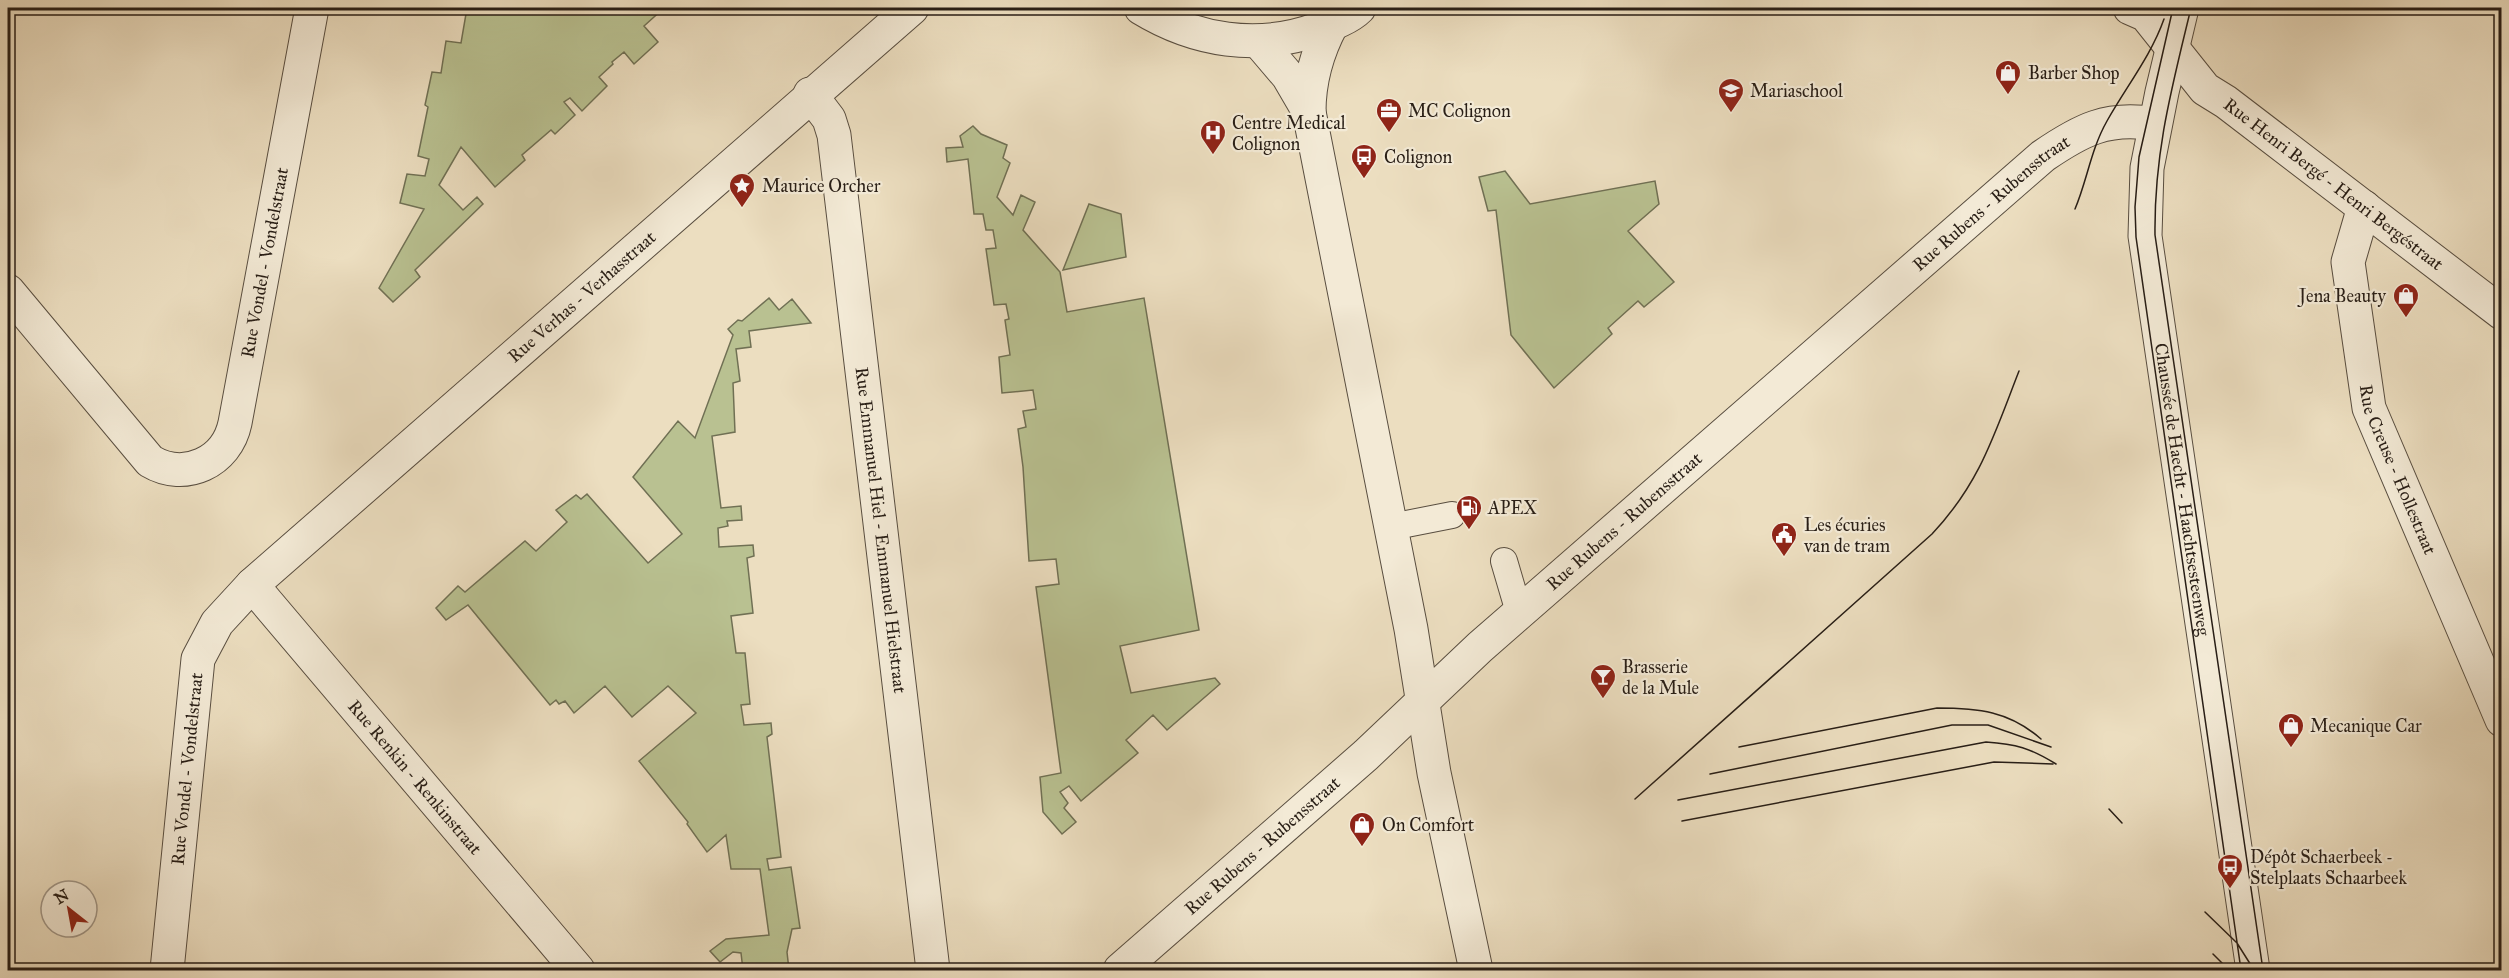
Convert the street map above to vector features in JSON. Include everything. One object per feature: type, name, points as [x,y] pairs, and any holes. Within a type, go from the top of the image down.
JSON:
[{"type":"street","name":"Rue Vondel - Vondelstraat","points":[[8,291],[150,461],[163,468],[183,470],[201,465],[224,450],[232,438],[312,8]]},
{"type":"street","name":"Rue Verhas - Verhasstraat","points":[[252,585],[810,94],[912,8]]},
{"type":"street","points":[[1141,8],[1166,23],[1236,41],[1259,42],[1297,37],[1346,16]]},
{"type":"street","name":"Rue Henri Bergé - Henri Bergéstraat","points":[[2130,8],[2146,15],[2205,88],[2502,313]]},
{"type":"street","name":"Chaussée de Haecht - Haachtsesteenweg","points":[[2182,8],[2147,168],[2145,236],[2148,269],[2253,970]]},
{"type":"street","points":[[1346,16],[1320,47],[1309,96],[1309,112],[1391,527],[1434,773],[1476,970]]},
{"type":"street","points":[[1259,42],[1288,76],[1309,112]]},
{"type":"street","name":"Rue Emmanuel Hiel - Emmanuel Hielstraat","points":[[810,94],[829,119],[834,135],[933,970]]},
{"type":"street","name":"Rue Rubens - Rubensstraat","points":[[1120,970],[1366,755],[1519,612],[2043,156],[2065,141],[2106,123],[2155,124]]},
{"type":"street","name":"Rue Creuse - Hollestraat","points":[[2364,207],[2348,262],[2369,408],[2502,720]]},
{"type":"street","name":"Rue Vondel - Vondelstraat","points":[[167,970],[198,659],[217,623],[252,585]]},
{"type":"street","name":"Rue Renkin - Renkinstraat","points":[[252,585],[578,970]]},
{"type":"lane","points":[[1391,527],[1452,515]]},
{"type":"lane","points":[[1504,561],[1519,612]]},
{"type":"green space","points":[[467,8],[664,8],[644,26],[658,42],[634,64],[624,52],[612,62],[613,64],[599,77],[607,86],[582,111],[570,98],[564,102],[575,115],[555,134],[551,130],[522,155],[525,160],[495,187],[461,147],[439,185],[463,210],[477,197],[483,204],[415,270],[420,277],[393,302],[379,288],[424,209],[400,203],[407,174],[425,176],[429,159],[418,156],[428,107],[425,105],[432,72],[441,73],[446,41],[461,43]]},
{"type":"green space","points":[[973,126],[981,134],[1007,145],[1003,158],[1010,163],[997,197],[1013,215],[1021,195],[1035,202],[1023,230],[1060,272],[1067,312],[1144,298],[1199,630],[1120,646],[1131,693],[1215,678],[1220,684],[1167,730],[1153,715],[1126,740],[1138,753],[1081,801],[1069,786],[1060,792],[1068,803],[1064,808],[1076,822],[1062,834],[1043,812],[1040,777],[1061,773],[1036,587],[1059,584],[1056,559],[1029,561],[1023,467],[1018,429],[1026,427],[1023,411],[1036,409],[1033,390],[1002,393],[999,357],[1010,355],[1005,320],[1009,319],[1006,304],[994,305],[986,249],[996,248],[993,230],[986,230],[983,214],[974,214],[968,159],[947,162],[946,148],[963,147],[960,136]]},
{"type":"green space","points":[[1505,171],[1530,204],[1655,181],[1659,204],[1628,231],[1674,282],[1644,307],[1638,301],[1608,328],[1612,334],[1554,388],[1511,335],[1496,210],[1488,211],[1479,177]]},
{"type":"green space","points":[[1089,204],[1121,214],[1126,257],[1063,270]]},
{"type":"green space","points":[[769,298],[779,310],[792,299],[811,323],[749,331],[751,347],[736,349],[740,381],[733,383],[735,432],[712,436],[721,508],[741,506],[742,520],[727,521],[728,526],[718,528],[719,547],[753,545],[754,556],[747,558],[753,613],[731,616],[736,653],[745,653],[750,704],[741,705],[744,725],[771,723],[772,734],[767,737],[781,857],[767,859],[769,870],[791,867],[800,928],[792,929],[787,952],[789,970],[743,970],[741,953],[733,952],[720,962],[710,951],[726,939],[769,935],[760,869],[731,869],[726,835],[707,852],[687,824],[688,822],[639,761],[696,713],[668,686],[632,717],[605,686],[574,713],[565,701],[559,704],[556,700],[550,705],[468,605],[446,620],[436,608],[458,586],[465,592],[525,541],[536,551],[567,522],[556,510],[576,495],[581,499],[587,494],[648,563],[682,534],[633,477],[678,421],[695,438],[733,335],[728,329],[738,320],[742,321]]},
{"type":"tram line","points":[[2173,8],[2139,157],[2135,207],[2136,237],[2241,970]]},
{"type":"tram line","points":[[2191,8],[2161,148],[2155,205],[2155,235],[2263,970]]},
{"type":"tram line","points":[[2075,209],[2102,132],[2114,108],[2145,59],[2164,19]]},
{"type":"tram line","points":[[1635,799],[1932,534],[1974,477],[1993,437],[2019,371]]},
{"type":"tram line","points":[[1739,747],[1937,708],[1979,710],[1992,713],[2017,722],[2041,739]]},
{"type":"tram line","points":[[1710,774],[1952,725],[1988,725],[2051,747]]},
{"type":"tram line","points":[[1678,800],[1986,742],[2022,748],[2056,764]]},
{"type":"tram line","points":[[1682,821],[1994,762],[2053,764]]},
{"type":"tram line","points":[[2109,809],[2122,823]]},
{"type":"tram line","points":[[2205,912],[2237,943],[2254,970]]},
{"type":"tram line","points":[[2213,954],[2229,970]]},
{"type":"place","name":"Barber Shop","points":[[2008,96]]},
{"type":"place","name":"Mariaschool","points":[[1731,114]]},
{"type":"place","name":"MC Colignon","points":[[1389,134]]},
{"type":"place","name":"Centre Medical Colignon","points":[[1213,156]]},
{"type":"place","name":"Colignon","points":[[1364,180]]},
{"type":"place","name":"Maurice Orcher","points":[[742,209]]},
{"type":"place","name":"Jena Beauty","points":[[2406,319]]},
{"type":"place","name":"APEX","points":[[1469,531]]},
{"type":"place","name":"Les écuries van de tram","points":[[1784,558]]},
{"type":"place","name":"Brasserie de la Mule","points":[[1603,700]]},
{"type":"place","name":"Mecanique Car","points":[[2291,749]]},
{"type":"place","name":"On Comfort","points":[[1362,848]]},
{"type":"place","name":"Dépôt Schaerbeek - Stelplaats Schaarbeek","points":[[2230,890]]}]
